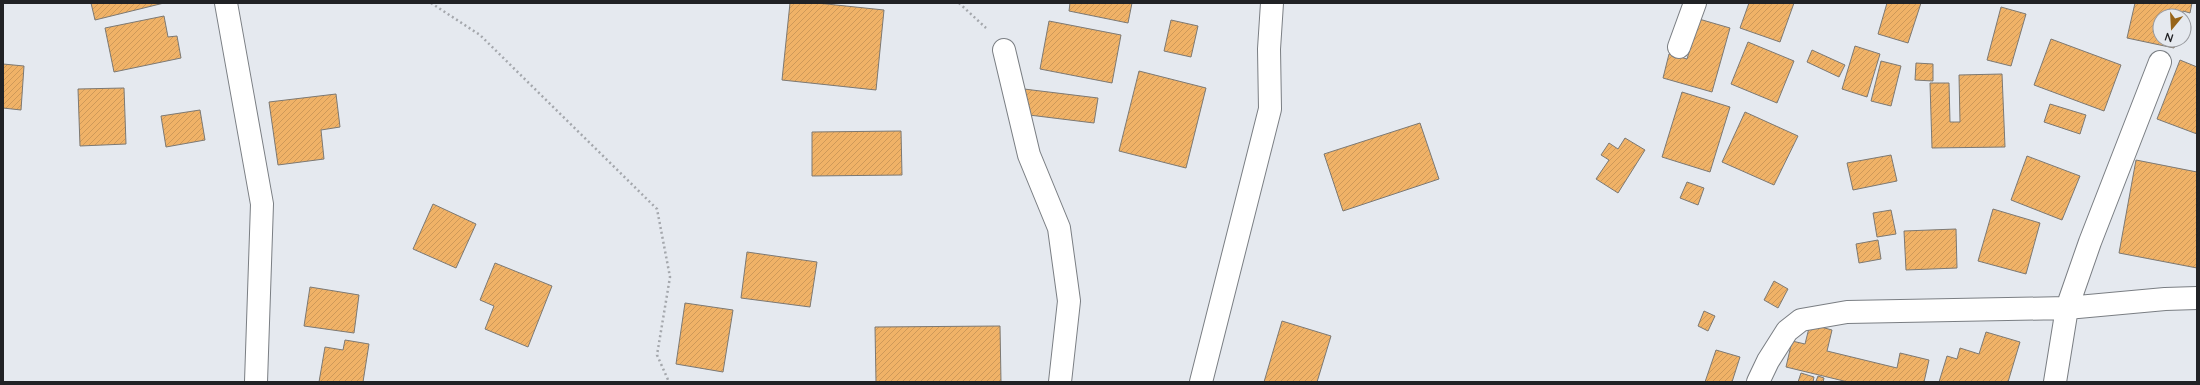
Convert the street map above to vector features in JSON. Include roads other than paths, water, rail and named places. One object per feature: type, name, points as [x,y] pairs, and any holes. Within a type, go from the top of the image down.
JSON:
[{"type":"street","points":[[226,3],[262,204],[256,382]]},
{"type":"street","points":[[1201,382],[1270,109],[1269,49],[1272,3]]},
{"type":"street","points":[[1679,47],[1694,3]]},
{"type":"street","points":[[1004,50],[1029,155],[1059,228],[1069,301],[1060,382]]},
{"type":"street","points":[[2055,382],[2067,308],[2090,242],[2160,62]]},
{"type":"street","points":[[1758,382],[1768,361],[1787,331],[1801,320],[1847,312],[2067,308],[2165,299],[2197,298]]}]
